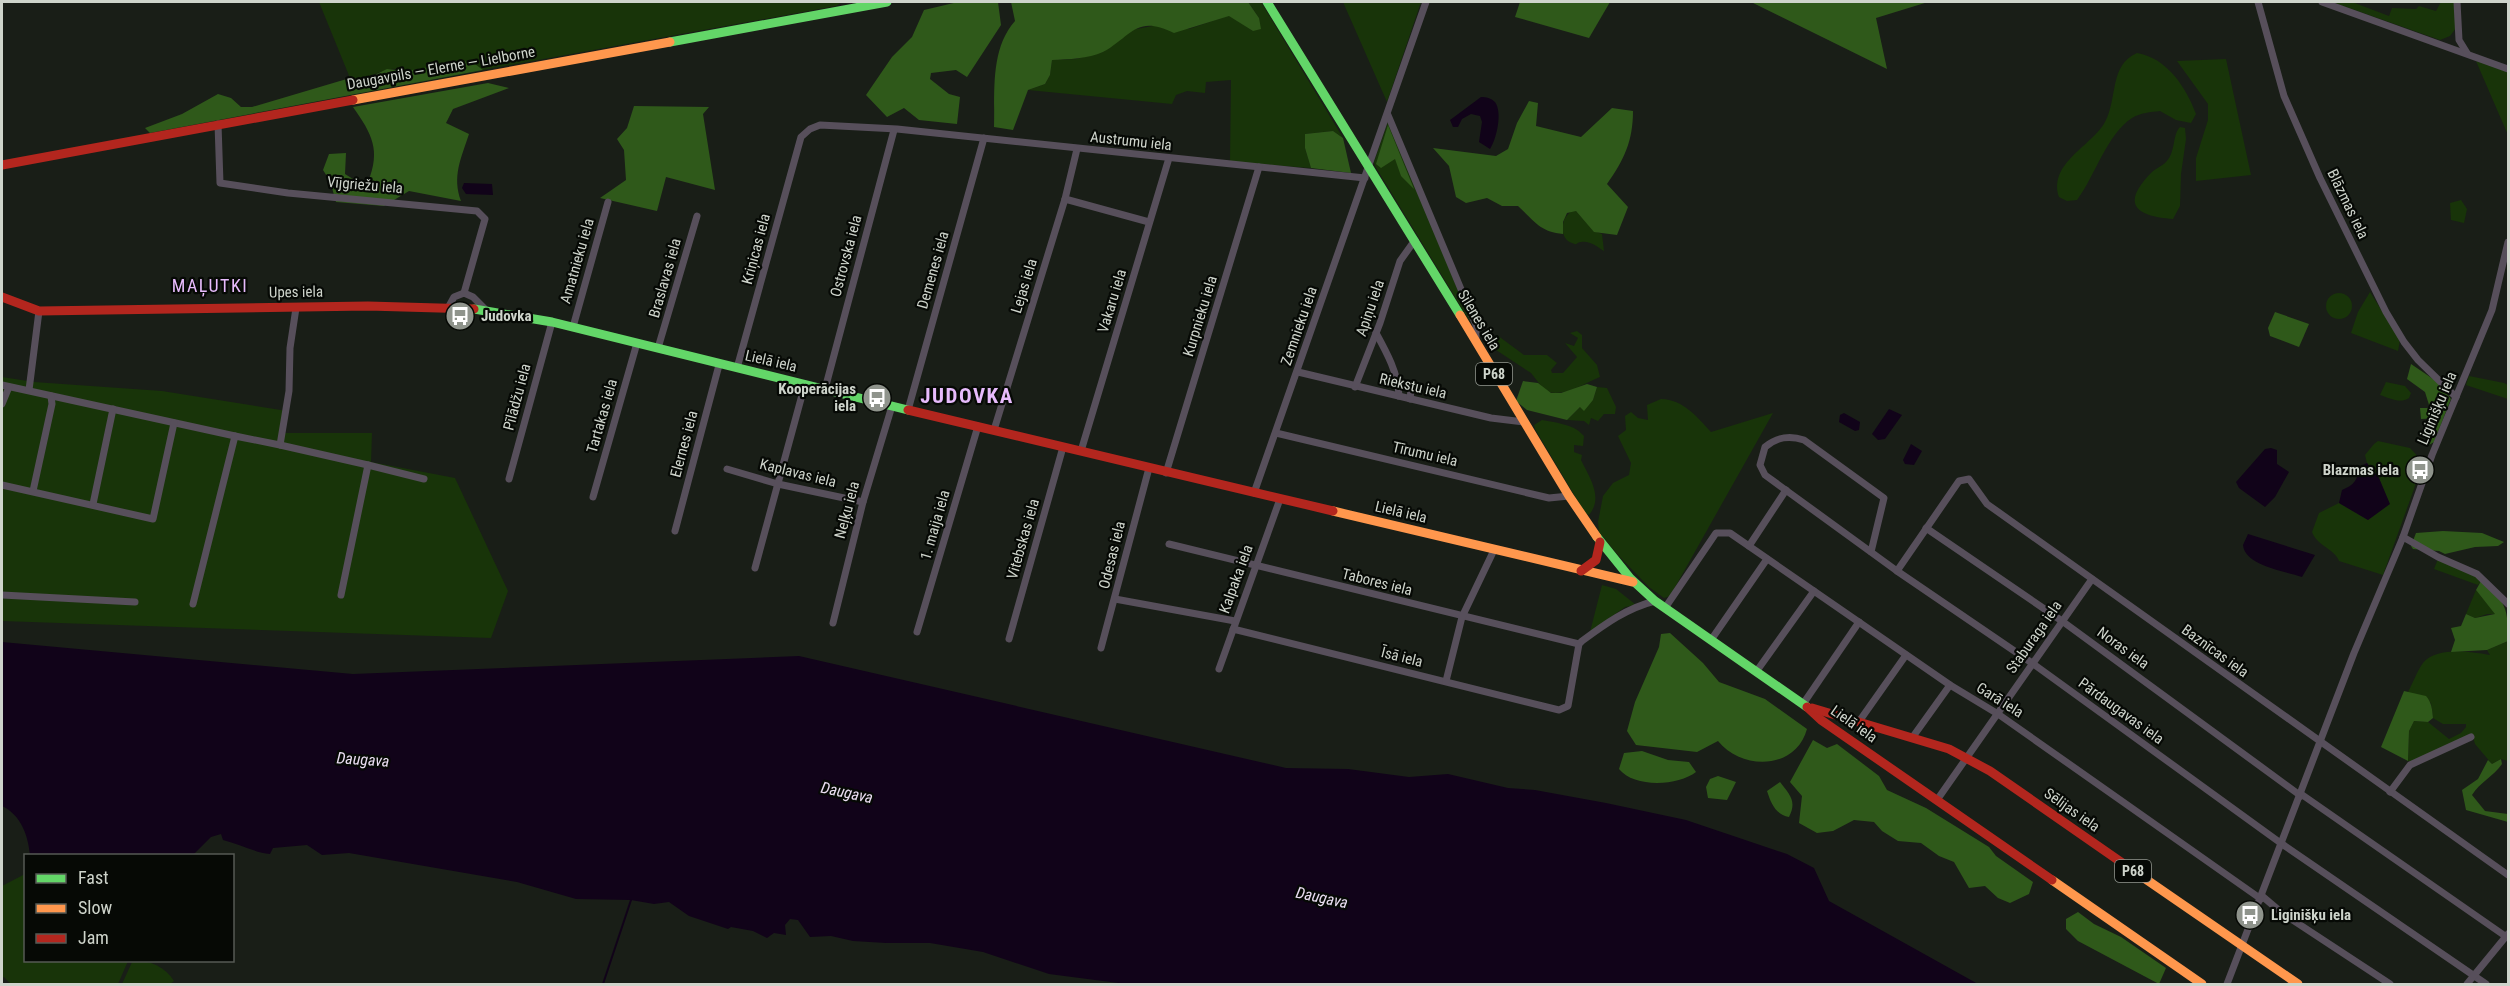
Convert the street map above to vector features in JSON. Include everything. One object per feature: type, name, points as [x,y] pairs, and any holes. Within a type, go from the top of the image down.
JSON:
[{"type":"main road","name":"Daugavpils — Elerne — Lielborne","points":[[2,165],[887,2]]},
{"type":"main road","name":"P68","points":[[1267,2],[1367,164]]},
{"type":"main road","name":"Silenes iela","points":[[1367,164],[1569,496],[1600,542],[1633,582]]},
{"type":"main road","name":"Upes iela","points":[[2,297],[39,311],[296,308],[485,309]]},
{"type":"main road","name":"Lielā iela","points":[[485,309],[552,322],[719,365],[1633,582],[1655,601],[1804,705],[1821,720],[2202,984]]},
{"type":"main road","points":[[1581,571],[1590,567],[1597,560],[1601,550],[1600,542]]},
{"type":"main road","name":"Sēlijas iela","points":[[1804,705],[1949,749],[1967,758],[1990,771],[2298,984]]},
{"type":"street","name":"Zemnieku iela","points":[[1254,493],[1365,178],[1367,164],[1388,115],[1390,103],[1426,2]]},
{"type":"street","name":"Blāzmas iela","points":[[2258,2],[2284,96],[2320,178],[2376,291],[2404,342],[2418,360],[2456,397]]},
{"type":"street","points":[[2322,2],[2508,69]]},
{"type":"street","points":[[2457,2],[2459,40],[2467,53]]},
{"type":"street","points":[[1388,115],[1476,325],[1476,344]]},
{"type":"street","name":"Vījgriežu iela","points":[[218,124],[220,183],[288,193],[477,211],[485,219],[464,293]]},
{"type":"street","name":"Austrumu iela","points":[[801,137],[810,129],[820,125],[894,130],[1365,178]]},
{"type":"street","name":"Ostrovska iela","points":[[825,389],[894,130]]},
{"type":"street","name":"Kriņicas iela","points":[[737,368],[801,137]]},
{"type":"street","name":"Demenes iela","points":[[908,410],[984,138]]},
{"type":"street","name":"Lejas iela","points":[[994,430],[1065,200],[1077,149]]},
{"type":"street","name":"Vakaru iela","points":[[1081,451],[1168,158]]},
{"type":"street","name":"Kurpnieku iela","points":[[1166,472],[1259,167]]},
{"type":"street","points":[[1065,200],[1149,222]]},
{"type":"street","name":"Amatnieku iela","points":[[573,327],[608,202]]},
{"type":"street","name":"Braslavas iela","points":[[658,348],[697,216]]},
{"type":"street","name":"Apiņu iela","points":[[1355,387],[1400,261],[1415,240]]},
{"type":"street","name":"Liginišķu iela","points":[[2227,984],[2354,652],[2403,537],[2432,455],[2492,310],[2508,242]]},
{"type":"street","points":[[448,308],[454,297],[464,293],[473,297],[485,309]]},
{"type":"street","points":[[280,446],[289,391],[290,348],[296,308]]},
{"type":"street","points":[[29,390],[39,311]]},
{"type":"street","name":"Pīlādžu iela","points":[[509,479],[552,322]]},
{"type":"street","points":[[1376,333],[1390,358],[1399,396]]},
{"type":"street","name":"Tartakas iela","points":[[593,497],[637,343]]},
{"type":"street","name":"Elernes iela","points":[[675,531],[719,365]]},
{"type":"street","name":"Riekstu iela","points":[[1298,372],[1491,418],[1524,422]]},
{"type":"street","points":[[1397,382],[1404,383],[1411,390],[1410,399]]},
{"type":"street","points":[[755,568],[806,384]]},
{"type":"street","points":[[2,404],[5,386],[29,390],[424,479]]},
{"type":"street","points":[[33,492],[52,404],[51,396]]},
{"type":"street","name":"Neļķu iela","points":[[833,623],[863,502],[892,406]]},
{"type":"street","points":[[93,504],[113,409]]},
{"type":"street","points":[[2,485],[153,519],[174,423]]},
{"type":"street","name":"1. maija iela","points":[[917,632],[978,426]]},
{"type":"street","name":"Tīrumu iela","points":[[1276,433],[1549,498],[1569,496]]},
{"type":"street","points":[[193,604],[235,436]]},
{"type":"street","name":"Pārdaugavas iela","points":[[1871,552],[1884,498],[1804,440],[1792,437],[1779,438],[1765,447],[1761,465],[1764,475],[1897,571],[2032,663],[2282,844],[2486,984]]},
{"type":"street","name":"Vitebskas iela","points":[[1009,639],[1063,447]]},
{"type":"street","points":[[341,596],[368,465]]},
{"type":"street","name":"Odesas iela","points":[[1101,648],[1149,468]]},
{"type":"street","name":"Kaplavas iela","points":[[727,469],[778,484],[863,502]]},
{"type":"street","name":"Baznīcas iela","points":[[1926,528],[1959,481],[1968,479],[1987,504],[2508,875]]},
{"type":"street","points":[[1749,546],[1786,490]]},
{"type":"street","name":"Kalpaka iela","points":[[1219,669],[1280,499]]},
{"type":"street","points":[[1897,571],[1926,528]]},
{"type":"street","name":"Noras iela","points":[[1926,528],[2062,621],[2301,795],[2508,937]]},
{"type":"street","name":"Garā iela","points":[[1665,608],[1716,533],[1721,531],[1730,533],[1950,685],[1998,714],[2282,913],[2390,984]]},
{"type":"street","points":[[2403,537],[2438,557],[2477,573],[2508,604]]},
{"type":"street","name":"Tabores iela","points":[[1169,544],[1579,645]]},
{"type":"street","points":[[1446,681],[1462,617],[1494,550]]},
{"type":"street","points":[[1711,640],[1767,560]]},
{"type":"street","name":"Staburaga iela","points":[[1937,800],[2092,579]]},
{"type":"street","points":[[1756,672],[1814,591]]},
{"type":"street","points":[[2,594],[135,602]]},
{"type":"street","points":[[1115,599],[1236,621]]},
{"type":"street","points":[[1579,645],[1610,620],[1655,601]]},
{"type":"street","points":[[1804,705],[1859,622]]},
{"type":"street","name":"Īsā iela","points":[[1233,629],[1559,710],[1568,706],[1579,645]]},
{"type":"street","points":[[1858,723],[1906,655]]},
{"type":"street","points":[[1912,738],[1950,685]]},
{"type":"street","points":[[2390,792],[2410,765],[2471,737]]},
{"type":"street","points":[[2467,984],[2508,937]]},
{"type":"green space","points":[[319,2],[842,2],[836,6],[483,70],[474,65],[455,63],[405,71],[391,69],[367,77],[350,78]]},
{"type":"green space","points":[[958,2],[998,2],[1001,25],[967,77],[956,70],[931,73],[930,79],[949,94],[960,97],[957,124],[919,120],[904,108],[887,117],[866,95],[892,57],[912,37],[924,10]]},
{"type":"green space","points":[[1011,2],[1248,2],[1259,18],[1261,29],[1253,31],[1229,16],[1174,33],[1161,28],[1142,26],[1103,52],[1091,56],[1052,60],[1050,75],[1045,84],[1028,90],[1013,130],[994,127],[994,85],[998,58],[1001,44],[1015,21]]},
{"type":"green space","points":[[1248,2],[1261,2],[1343,138],[1333,131],[1305,134],[1305,148],[1311,168],[1230,162],[1231,80],[1206,82],[1205,93],[1187,91],[1176,95],[1172,104],[1028,90],[1045,84],[1050,75],[1052,60],[1076,59],[1103,52],[1131,30],[1158,25],[1189,29],[1230,15],[1253,31],[1259,18]]},
{"type":"green space","points":[[1343,2],[1421,2],[1387,102]]},
{"type":"green space","points":[[1520,2],[1610,2],[1589,38],[1515,17]]},
{"type":"green space","points":[[1751,2],[1928,2],[1876,18],[1887,69]]},
{"type":"green space","points":[[2332,2],[2352,2],[2389,16],[2392,8],[2416,9],[2419,6],[2436,11],[2441,2],[2454,2],[2456,28],[2450,36],[2440,40]]},
{"type":"green space","points":[[2137,53],[2157,61],[2174,75],[2187,94],[2196,114],[2191,123],[2176,120],[2160,111],[2132,118],[2115,134],[2077,200],[2067,201],[2059,197],[2057,185],[2060,174],[2065,165],[2105,122],[2122,65]]},
{"type":"green space","points":[[2226,59],[2251,175],[2196,181],[2196,158],[2208,120],[2208,104],[2177,61]]},
{"type":"green space","points":[[464,61],[475,64],[483,70],[150,133],[145,128],[182,114],[218,94],[231,98],[241,107],[252,107],[350,78],[366,79],[387,69],[406,71]]},
{"type":"green space","points":[[2476,61],[2508,72],[2508,135]]},
{"type":"green space","points":[[488,83],[509,88],[453,109],[446,123],[469,134],[457,175],[461,201],[409,191],[384,206],[336,202],[330,181],[323,170],[329,154],[346,153],[345,174],[353,179],[368,182],[374,161],[370,134],[353,107]]},
{"type":"green space","points":[[1529,101],[1538,103],[1536,126],[1581,137],[1612,108],[1633,111],[1626,150],[1607,184],[1628,207],[1617,235],[1594,232],[1576,211],[1567,213],[1563,222],[1563,234],[1543,228],[1518,206],[1502,206],[1487,198],[1466,203],[1456,197],[1449,166],[1433,148],[1496,156],[1508,149],[1517,123]]},
{"type":"green space","points":[[634,106],[709,107],[703,114],[715,190],[666,177],[657,211],[600,198],[626,180],[624,150],[617,139],[627,128]]},
{"type":"green space","points":[[1388,122],[1471,323],[1375,166],[1374,162]]},
{"type":"green space","points":[[1388,125],[1414,189],[1401,176],[1395,159],[1381,168],[1376,164]]},
{"type":"green space","points":[[2180,127],[2185,128],[2186,139],[2181,174],[2180,206],[2173,219],[2149,215],[2136,206],[2136,193],[2151,173],[2169,158]]},
{"type":"green space","points":[[1333,131],[1343,138],[1351,173],[1311,168],[1305,148],[1305,134]]},
{"type":"green space","points":[[2461,200],[2467,209],[2464,223],[2451,220],[2450,203]]},
{"type":"green space","points":[[1572,211],[1576,211],[1594,231],[1602,234],[1604,251],[1587,242],[1574,244],[1565,237],[1563,222]]},
{"type":"green space","points":[[2370,292],[2400,340],[2398,351],[2351,333],[2358,312]]},
{"type":"green space","points":[[2339,293],[2348,297],[2352,306],[2348,315],[2339,319],[2330,315],[2326,306],[2330,297]]},
{"type":"green space","points":[[2275,312],[2309,324],[2299,347],[2270,336],[2268,328]]},
{"type":"green space","points":[[1577,331],[1582,335],[1582,348],[1597,365],[1600,377],[1559,393],[1545,391],[1531,373],[1490,346],[1490,342],[1497,335],[1524,355],[1547,355],[1557,363],[1551,370],[1552,373],[1563,373],[1577,357],[1565,343],[1574,346],[1578,338],[1570,333]]},
{"type":"green space","points":[[2411,364],[2439,383],[2451,399],[2434,442],[2429,445],[2422,428],[2428,430],[2432,435],[2439,418],[2421,419],[2420,408],[2430,408],[2425,392],[2407,379]]},
{"type":"green space","points":[[2469,376],[2508,385],[2508,399],[2466,385]]},
{"type":"green space","points":[[2,377],[34,382],[162,391],[287,411],[285,433],[372,433],[371,462],[455,478],[508,591],[491,638],[2,621]]},
{"type":"green space","points":[[1523,381],[1538,383],[1551,393],[1561,393],[1587,384],[1597,387],[1593,400],[1584,411],[1580,407],[1567,420],[1527,410],[1516,401]]},
{"type":"green space","points":[[2386,382],[2405,386],[2411,393],[2409,398],[2398,400],[2380,395]]},
{"type":"green space","points":[[1597,387],[1607,388],[1616,407],[1615,414],[1604,414],[1598,421],[1591,418],[1589,425],[1584,421],[1567,420],[1580,407],[1593,400]]},
{"type":"green space","points":[[1661,399],[1683,406],[1711,432],[1773,413],[1670,596],[1664,598],[1649,587],[1618,555],[1599,532],[1598,522],[1603,496],[1613,483],[1629,475],[1631,463],[1618,436],[1626,430],[1625,416],[1631,412],[1638,418],[1648,420],[1647,405]]},
{"type":"green space","points":[[1542,420],[1570,426],[1584,436],[1583,446],[1574,445],[1574,452],[1582,455],[1581,460],[1594,487],[1595,501],[1589,515],[1585,513],[1535,429],[1534,425]]},
{"type":"green space","points":[[2378,441],[2410,448],[2422,461],[2383,575],[2339,561],[2334,553],[2314,537],[2312,532],[2319,513],[2339,503],[2368,520],[2389,504],[2379,478],[2367,463],[2365,455]]},
{"type":"green space","points":[[2443,531],[2482,533],[2504,542],[2498,546],[2475,547],[2445,554],[2439,551],[2413,549],[2411,546],[2416,533]]},
{"type":"green space","points":[[2438,559],[2472,574],[2481,581],[2478,585],[2434,569]]},
{"type":"green space","points":[[2481,581],[2496,595],[2504,607],[2508,641],[2487,650],[2451,652],[2455,640],[2451,628],[2461,626],[2466,614],[2475,618],[2495,614],[2476,590]]},
{"type":"green space","points":[[1602,585],[1616,589],[1636,605],[1625,607],[1590,632]]},
{"type":"green space","points":[[2476,590],[2496,614],[2475,618],[2466,614]]},
{"type":"green space","points":[[1670,633],[1703,663],[1719,682],[1765,699],[1807,729],[1801,743],[1780,759],[1767,762],[1740,758],[1718,741],[1697,752],[1636,745],[1627,731],[1635,702],[1659,647],[1661,634]]},
{"type":"green space","points":[[2508,641],[2508,761],[2501,759],[2492,764],[2475,744],[2473,737],[2411,762],[2408,761],[2409,731],[2414,721],[2428,722],[2449,739],[2461,733],[2466,727],[2466,724],[2443,724],[2433,718],[2431,703],[2408,692],[2423,663],[2445,652],[2490,655],[2487,650]]},
{"type":"green space","points":[[2404,691],[2426,696],[2431,704],[2433,718],[2428,722],[2414,721],[2409,731],[2408,761],[2381,747]]},
{"type":"green space","points":[[1813,740],[1827,748],[1837,744],[1879,776],[1887,790],[1926,808],[1989,847],[1996,856],[2033,882],[2029,894],[2010,903],[1998,898],[1985,886],[1969,888],[1954,862],[1939,856],[1921,843],[1898,841],[1882,831],[1874,822],[1854,820],[1833,831],[1817,833],[1799,823],[1802,796],[1790,782]]},
{"type":"green space","points":[[1642,751],[1668,760],[1689,762],[1696,772],[1678,780],[1656,783],[1635,779],[1619,769],[1624,753]]},
{"type":"green space","points":[[2501,759],[2502,764],[2498,769],[2472,795],[2485,811],[2508,814],[2508,822],[2466,810],[2462,790],[2478,779],[2488,760],[2492,764]]},
{"type":"green space","points":[[1718,776],[1736,782],[1727,800],[1708,798],[1706,787],[1710,779]]},
{"type":"green space","points":[[1780,782],[1792,802],[1789,817],[1777,811],[1767,791]]},
{"type":"green space","points":[[24,875],[24,962],[128,962],[118,984],[11,984],[4,977],[2,978],[2,886]]},
{"type":"green space","points":[[2078,912],[2094,924],[2121,937],[2166,968],[2159,984],[2078,941],[2066,929],[2066,919]]},
{"type":"green space","points":[[132,962],[148,962],[156,965],[174,981],[170,984],[122,984]]},
{"type":"water","points":[[1481,97],[1492,100],[1497,107],[1499,119],[1490,149],[1479,142],[1482,122],[1480,116],[1471,114],[1462,119],[1458,127],[1453,127],[1450,120]]},
{"type":"water","points":[[464,183],[492,184],[493,195],[466,194],[462,188]]},
{"type":"water","points":[[1889,409],[1902,415],[1885,439],[1878,440],[1872,434]]},
{"type":"water","points":[[1844,413],[1860,422],[1859,430],[1855,431],[1839,422],[1840,415]]},
{"type":"water","points":[[1911,444],[1922,451],[1914,465],[1905,464],[1903,460]]},
{"type":"water","points":[[2265,449],[2277,450],[2277,464],[2289,472],[2275,497],[2265,507],[2239,488],[2236,482]]},
{"type":"water","points":[[2367,463],[2379,478],[2390,504],[2368,520],[2339,503],[2342,490],[2352,484],[2358,475],[2359,467]]},
{"type":"water","points":[[2248,534],[2315,555],[2302,577],[2276,570],[2258,563],[2245,552],[2243,545]]},
{"type":"water","name":"Daugava","points":[[2,642],[353,674],[799,656],[1286,768],[1348,769],[1409,777],[1448,774],[1508,788],[1535,790],[1686,820],[1787,854],[1814,868],[1829,901],[1978,984],[1126,984],[1049,974],[983,952],[930,943],[886,943],[853,941],[831,936],[810,937],[798,920],[790,919],[785,925],[786,935],[774,933],[767,938],[753,931],[731,927],[728,929],[689,916],[669,902],[654,904],[631,900],[576,899],[517,882],[349,853],[322,855],[307,845],[273,848],[270,854],[223,840],[221,834],[211,837],[194,854],[30,854],[19,820],[2,806]]},
{"type":"waterway","points":[[603,984],[631,900]]},
{"type":"traffic: fast","points":[[670,42],[887,2]]},
{"type":"traffic: fast","points":[[1267,2],[1460,315]]},
{"type":"traffic: fast","points":[[474,309],[552,322],[908,410]]},
{"type":"traffic: fast","points":[[1597,537],[1630,578],[1655,601],[1807,707]]},
{"type":"traffic: slow","points":[[353,100],[670,42]]},
{"type":"traffic: slow","points":[[1460,315],[1569,496],[1597,537]]},
{"type":"traffic: slow","points":[[1333,511],[1633,582]]},
{"type":"traffic: slow","points":[[2131,869],[2298,984]]},
{"type":"traffic: slow","points":[[2052,880],[2202,984]]},
{"type":"traffic: jam","points":[[2,165],[353,100]]},
{"type":"traffic: jam","points":[[2,297],[39,311],[368,306],[474,309]]},
{"type":"traffic: jam","points":[[908,410],[1333,511]]},
{"type":"traffic: jam","points":[[1581,571],[1596,560],[1600,542]]},
{"type":"traffic: jam","points":[[1807,707],[1821,720],[2052,880]]},
{"type":"traffic: jam","points":[[1812,708],[1949,749],[1990,771],[2131,869]]},
{"type":"place","name":"Judovka","points":[[460,316]]},
{"type":"place","name":"Kooperācijas iela","points":[[877,398]]},
{"type":"place","name":"Blazmas iela","points":[[2420,470]]},
{"type":"place","name":"Liginišķu iela","points":[[2250,915]]},
{"type":"district","name":"MAĻUTKI","points":[[210,286]]},
{"type":"district","name":"JUDOVKA","points":[[967,396]]}]
